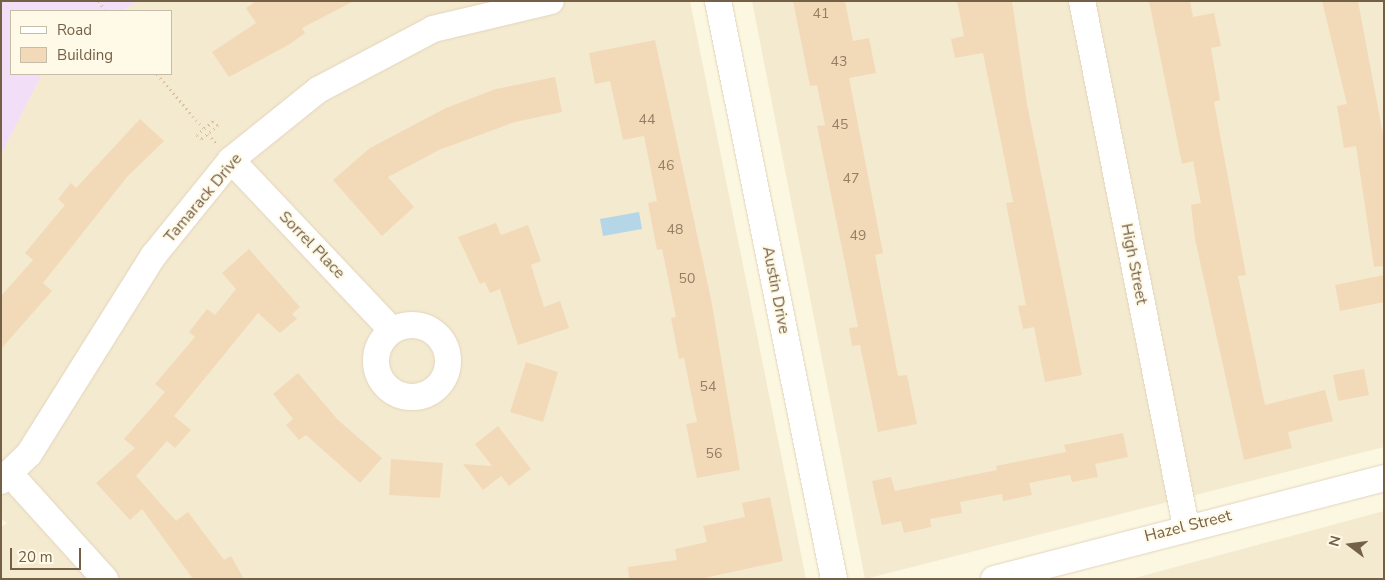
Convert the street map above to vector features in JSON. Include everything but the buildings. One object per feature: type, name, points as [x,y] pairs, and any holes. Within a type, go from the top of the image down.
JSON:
[{"type":"street","name":"Tamarack Drive","points":[[6,478],[29,454],[154,255],[231,160],[318,90],[433,29],[551,1]]},
{"type":"street","name":"Austin Drive","points":[[718,1],[834,579]]},
{"type":"street","name":"High Street","points":[[1082,1],[1186,526]]},
{"type":"street","name":"Sorrel Place","points":[[231,160],[392,330]]},
{"type":"street","points":[[6,478],[105,579]]},
{"type":"street","name":"Hazel Street","points":[[994,579],[1186,526],[1384,478]]},
{"type":"path","points":[[158,75],[204,129]]},
{"type":"path","points":[[213,121],[218,125],[201,139],[197,135],[204,129],[213,121]]},
{"type":"shaded area","points":[[1,1],[137,1],[124,10],[10,10],[10,75],[41,75],[1,155]]},
{"type":"shaded area","points":[[137,1],[690,1],[806,579],[1,579],[1,527],[7,523],[1,519],[1,155],[41,75],[172,75],[172,10],[124,10]]},
{"type":"shaded area","points":[[752,1],[1384,1],[1384,447],[865,579]]},
{"type":"shaded area","points":[[1384,511],[1384,579],[1131,579]]},
{"type":"water","points":[[639,212],[642,229],[603,236],[600,219]]}]
